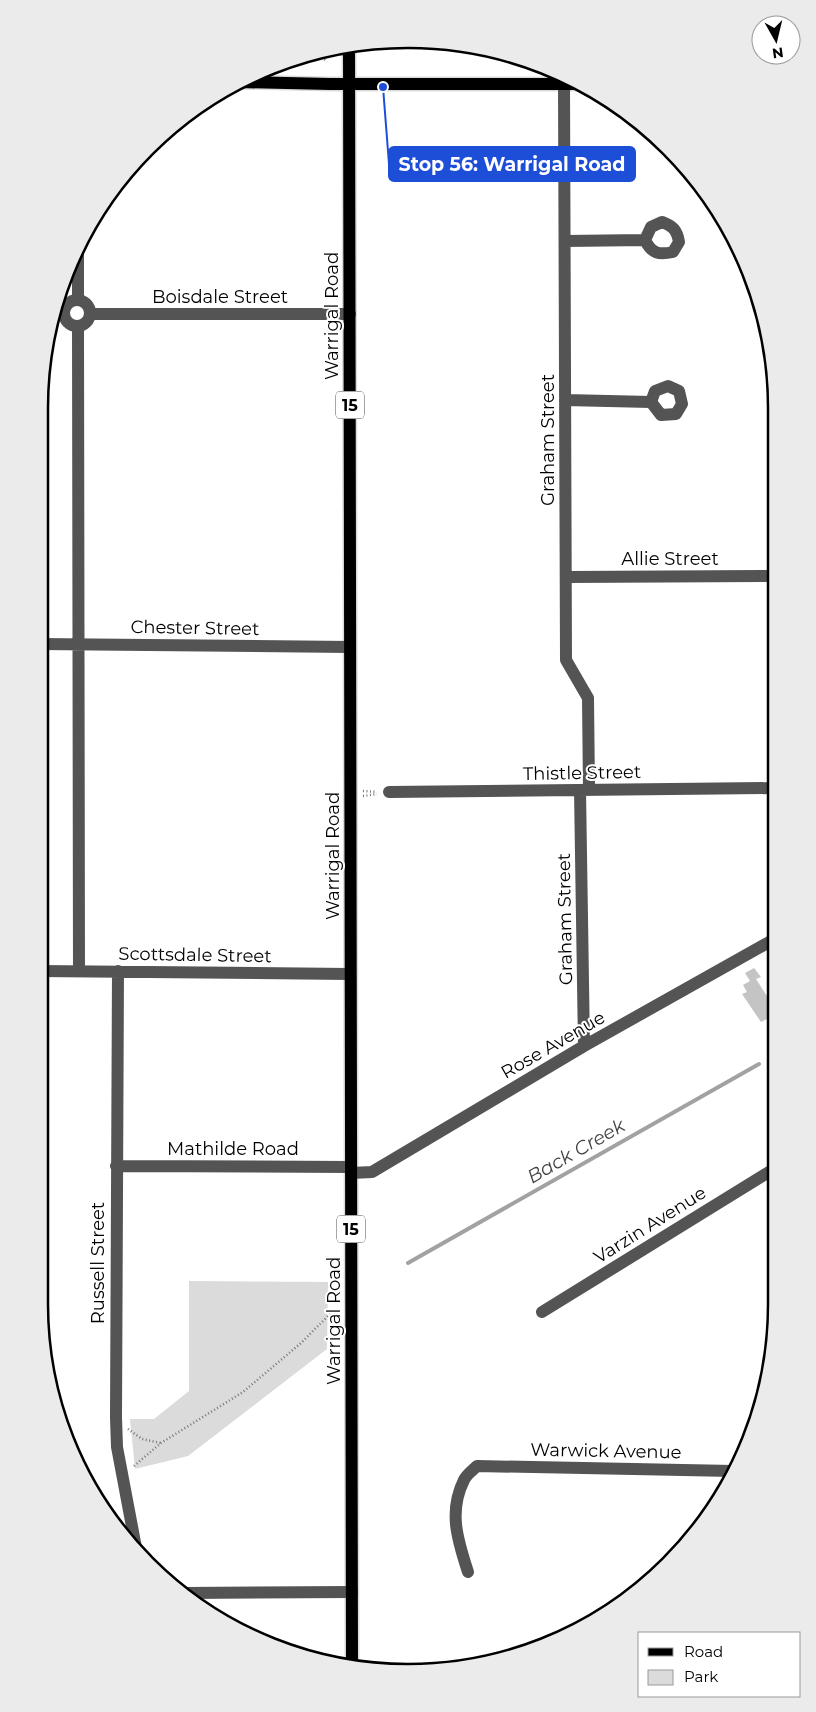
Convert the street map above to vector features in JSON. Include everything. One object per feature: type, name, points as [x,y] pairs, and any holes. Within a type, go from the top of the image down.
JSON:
[{"type":"main road","name":"Warrigal Road","points":[[349,53],[352,1660]]},
{"type":"main road","points":[[255,82],[564,84]]},
{"type":"street","name":"Graham Street","points":[[564,84],[566,660],[588,698],[585,790],[584,1046]]},
{"type":"street","points":[[564,241],[645,240]]},
{"type":"street","points":[[78,264],[78,300]]},
{"type":"street","points":[[60,315],[70,324],[78,326],[87,322],[91,314],[86,303],[78,300],[70,302],[61,312]]},
{"type":"street","name":"Boisdale Street","points":[[91,314],[350,314]]},
{"type":"street","points":[[78,326],[79,971]]},
{"type":"street","points":[[565,400],[651,402]]},
{"type":"street","name":"Allie Street","points":[[566,577],[768,576]]},
{"type":"street","name":"Chester Street","points":[[48,644],[350,648]]},
{"type":"street","name":"Thistle Street","points":[[389,792],[768,788]]},
{"type":"street","name":"Rose Avenue","points":[[351,1170],[372,1172],[584,1046],[768,942]]},
{"type":"street","name":"Scottsdale Street","points":[[48,971],[350,974]]},
{"type":"street","name":"Russell Street","points":[[118,971],[116,1418],[117,1446],[134,1539]]},
{"type":"street","name":"Mathilde Road","points":[[116,1166],[351,1170]]},
{"type":"street","name":"Varzin Avenue","points":[[542,1312],[768,1173]]},
{"type":"street","name":"Warwick Avenue","points":[[468,1572],[456,1537],[456,1507],[464,1479],[477,1466],[727,1471]]},
{"type":"street","points":[[193,1593],[352,1592]]},
{"type":"path","points":[[323,58],[327,62]]},
{"type":"path","points":[[350,795],[389,792]]},
{"type":"path","points":[[350,795],[389,792]]},
{"type":"path","points":[[123,1475],[161,1443],[243,1392],[301,1343],[333,1311]]},
{"type":"path","points":[[116,1418],[142,1439],[161,1443]]},
{"type":"green space","points":[[189,1281],[328,1282],[327,1349],[188,1456],[135,1469],[130,1419],[154,1419],[189,1391]]},
{"type":"building","points":[[754,968],[761,977],[756,979],[768,998],[768,1018],[761,1022],[742,994],[747,992],[743,985],[750,981],[745,973]]},
{"type":"waterway","name":"Back Creek","points":[[408,1263],[759,1064]]},
{"type":"tram line","points":[[247,86],[573,88]]},
{"type":"place","name":"Stop 56: Warrigal Road","points":[[383,87]]}]
